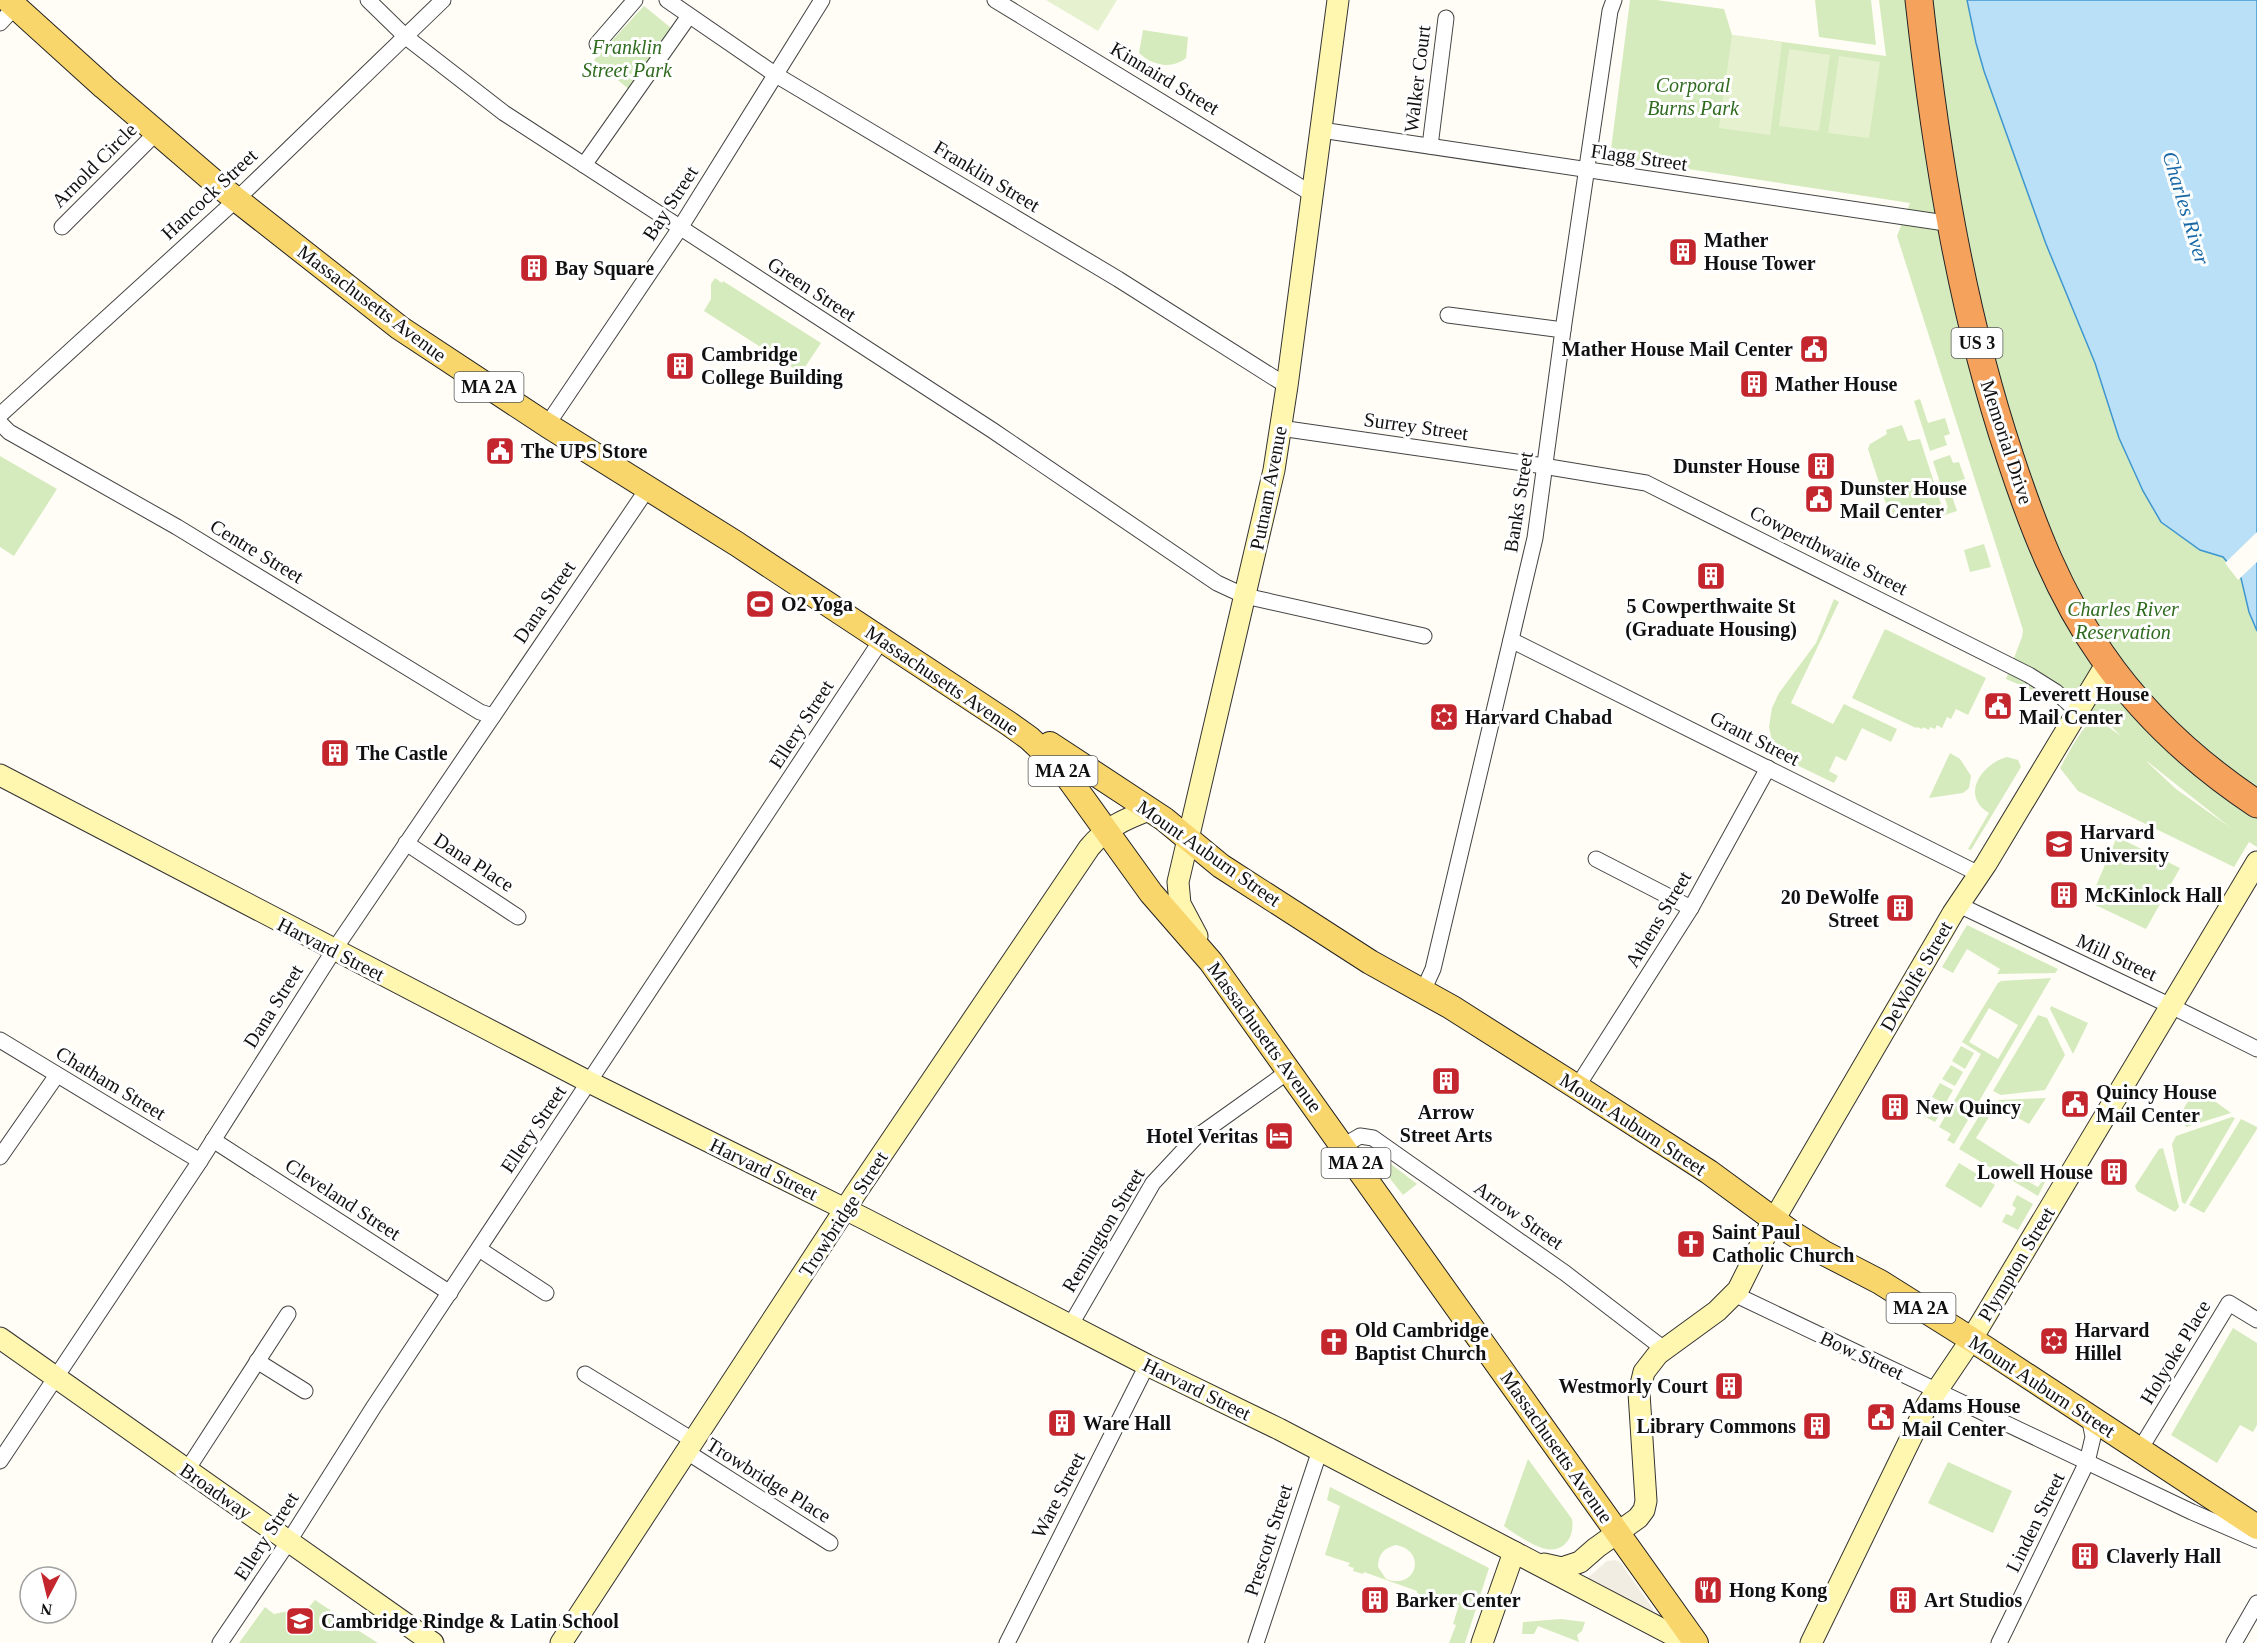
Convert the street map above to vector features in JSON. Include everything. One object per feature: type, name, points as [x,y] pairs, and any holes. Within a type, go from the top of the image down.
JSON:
[{"type":"highway","name":"Memorial Drive","points":[[1919,0],[1933,117],[1964,289],[1982,362],[2020,488],[2056,577],[2078,618],[2107,663],[2148,711],[2181,746],[2257,804]]},
{"type":"main road","name":"Massachusetts Avenue","points":[[8,10],[237,199],[400,328],[547,425],[882,639],[1008,723],[1029,738],[1055,762],[1074,784],[1151,892],[1211,962],[1696,1643]]},
{"type":"main road","name":"Mount Auburn Street","points":[[1008,723],[1060,750],[1164,819],[1213,861],[1370,962],[1423,991],[1577,1087],[1709,1172],[1824,1253],[1880,1282],[2257,1527]]},
{"type":"street","name":"Green Street","points":[[368,0],[406,37],[504,113],[992,430],[1217,583],[1245,596],[1424,636]]},
{"type":"street","name":"Hancock Street","points":[[0,415],[237,199],[443,0]]},
{"type":"street","points":[[597,44],[635,0]]},
{"type":"street","name":"Franklin Street","points":[[667,0],[776,75],[1118,279],[1287,386]]},
{"type":"street","name":"Bay Street","points":[[547,425],[680,228],[822,0]]},
{"type":"street","name":"Kinnaird Street","points":[[995,0],[1312,194]]},
{"type":"street","name":"Putnam Avenue","points":[[1211,962],[1178,898],[1179,876],[1274,470],[1338,0]]},
{"type":"street","name":"Banks Street","points":[[1423,991],[1433,969],[1535,538],[1563,330],[1612,5]]},
{"type":"street","points":[[584,165],[689,16]]},
{"type":"street","name":"Walker Court","points":[[1430,146],[1446,18]]},
{"type":"street","name":"Flagg Street","points":[[1321,129],[1586,171],[1952,224]]},
{"type":"street","name":"Arnold Circle","points":[[62,227],[156,133]]},
{"type":"street","points":[[1448,315],[1563,330]]},
{"type":"street","name":"Centre Street","points":[[0,423],[9,432],[177,527],[480,711],[493,716]]},
{"type":"street","name":"Surrey Street","points":[[1280,428],[1545,466]]},
{"type":"street","name":"Cowperthwaite Street","points":[[1545,466],[1639,482],[1662,490],[2029,675],[2056,692],[2078,711]]},
{"type":"street","name":"Dana Street","points":[[0,1461],[200,1161],[334,950],[648,488]]},
{"type":"street","name":"Ellery Street","points":[[220,1643],[882,639]]},
{"type":"street","name":"Grant Street","points":[[1511,640],[1979,874]]},
{"type":"street","name":"DeWolfe Street","points":[[1734,1294],[1774,1219],[1959,905],[2107,663]]},
{"type":"street","name":"Athens Street","points":[[1577,1087],[1691,908],[1768,768]]},
{"type":"street","name":"Harvard Street","points":[[0,775],[589,1082],[846,1209],[1070,1326],[1320,1450],[1688,1643]]},
{"type":"street","name":"Trowbridge Street","points":[[561,1643],[846,1209],[1089,848],[1106,830],[1120,821],[1149,810]]},
{"type":"street","name":"Dana Place","points":[[406,843],[518,917]]},
{"type":"street","points":[[1596,859],[1691,908]]},
{"type":"street","name":"Plympton Street","points":[[1811,1643],[1927,1405],[1971,1340],[2257,862]]},
{"type":"street","name":"Mill Street","points":[[1959,905],[2257,1049]]},
{"type":"street","name":"Chatham Street","points":[[0,1040],[200,1161]]},
{"type":"street","name":"Remington Street","points":[[1070,1326],[1153,1183],[1195,1138],[1289,1071]]},
{"type":"street","points":[[0,1157],[57,1075]]},
{"type":"street","name":"Arrow Street","points":[[1343,1146],[1360,1136],[1373,1138],[1565,1273],[1664,1349]]},
{"type":"street","name":"Cleveland Street","points":[[213,1140],[450,1293]]},
{"type":"street","points":[[479,1249],[546,1293]]},
{"type":"street","points":[[1617,1533],[1638,1518],[1645,1507],[1640,1382],[1650,1362],[1664,1349],[1718,1311],[1734,1294]]},
{"type":"street","name":"Bow Street","points":[[1734,1294],[2257,1540]]},
{"type":"street","name":"Holyoke Place","points":[[2139,1451],[2229,1303],[2257,1320]]},
{"type":"street","points":[[187,1470],[288,1314]]},
{"type":"street","name":"Broadway","points":[[0,1338],[433,1643]]},
{"type":"street","points":[[257,1361],[305,1392]]},
{"type":"street","name":"Ware Street","points":[[1006,1643],[1147,1365]]},
{"type":"street","name":"Trowbridge Place","points":[[585,1374],[830,1543]]},
{"type":"street","name":"Linden Street","points":[[1999,1643],[2087,1462],[2093,1437],[2089,1416]]},
{"type":"street","name":"Prescott Street","points":[[1256,1643],[1320,1450]]},
{"type":"street","name":"Harvard Street","points":[[1521,1556],[1552,1566],[1572,1566],[1583,1561],[1617,1533]]},
{"type":"street","points":[[1482,1643],[1521,1556]]},
{"type":"street","points":[[2234,1643],[2257,1603]]},
{"type":"green space","points":[[1046,0],[1117,0],[1098,31]]},
{"type":"green space","name":"Charles River Reservation","points":[[1630,0],[1656,0],[1724,9],[1732,35],[1886,56],[1879,0],[1967,0],[1984,71],[2046,244],[2095,363],[2119,438],[2143,491],[2161,522],[2200,550],[2223,557],[2241,578],[2257,631],[2257,847],[2249,842],[2234,867],[2078,791],[2060,768],[2081,732],[2097,719],[2121,736],[2107,722],[2006,679],[2023,630],[1897,236],[1910,203],[1610,157]],"holes":[[[2148,762],[2231,828],[2176,789]]]},
{"type":"green space","points":[[1815,0],[1871,0],[1876,45],[1819,37]]},
{"type":"green space","name":"Franklin Street Park","points":[[644,6],[676,32],[632,92],[594,60]]},
{"type":"green space","points":[[1143,30],[1188,37],[1186,58],[1168,65],[1150,61],[1139,53]]},
{"type":"green space","points":[[1732,35],[1782,42],[1770,135],[1719,128]]},
{"type":"green space","points":[[1789,49],[1830,55],[1819,131],[1779,126]]},
{"type":"green space","points":[[1839,56],[1880,62],[1869,138],[1828,133]]},
{"type":"green space","points":[[715,278],[821,343],[801,373],[704,311],[711,299],[711,284]]},
{"type":"green space","points":[[1920,399],[1928,423],[1945,418],[1950,434],[1944,436],[1947,445],[1930,451],[1914,401]]},
{"type":"green space","points":[[1902,425],[1908,441],[1920,439],[1941,504],[1895,520],[1890,516],[1868,449],[1870,444],[1887,434],[1886,430]]},
{"type":"green space","points":[[1950,455],[1953,463],[1959,462],[1965,479],[1948,484],[1957,511],[1935,518],[1933,513],[1948,508],[1933,461]]},
{"type":"green space","points":[[0,456],[57,489],[14,556],[0,547]]},
{"type":"green space","points":[[1984,544],[1991,567],[1970,572],[1964,550]]},
{"type":"green space","points":[[1834,599],[1839,602],[1791,703],[1833,724],[1844,704],[1897,729],[1891,742],[1862,728],[1846,761],[1836,756],[1829,771],[1838,776],[1834,783],[1784,759],[1772,741],[1769,727],[1772,708],[1779,693],[1816,643]]},
{"type":"green space","points":[[1885,629],[1986,678],[1968,715],[1956,709],[1951,719],[1947,717],[1942,728],[1937,725],[1935,729],[1930,727],[1929,730],[1923,727],[1922,729],[1852,698]]},
{"type":"green space","points":[[1950,753],[1960,759],[1971,776],[1969,788],[1963,793],[1929,798]]},
{"type":"green space","points":[[2007,757],[2018,760],[2021,767],[1971,850],[1968,849],[1989,813],[1980,806],[1976,798],[1977,781],[1989,766]]},
{"type":"green space","points":[[2117,837],[2180,868],[2146,929],[2089,902]]},
{"type":"green space","points":[[1967,925],[2058,969],[2055,973],[1997,974],[2000,969],[1967,949],[1953,973],[1942,967]]},
{"type":"green space","points":[[2051,978],[1954,1144],[1947,1140],[1951,1134],[1939,1127],[1981,1054],[1962,1042],[2001,981]],"holes":[[[1989,1008],[2018,1025],[1998,1059],[1969,1042]]]},
{"type":"green space","points":[[2051,1006],[2088,1023],[2073,1054],[2050,1009]]},
{"type":"green space","points":[[2038,1015],[2047,1018],[2065,1055],[2045,1090],[2001,1095],[1993,1091]]},
{"type":"green space","points":[[1961,1046],[1974,1053],[1965,1069],[1952,1061]]},
{"type":"green space","points":[[1951,1065],[1963,1072],[1955,1086],[1942,1079]]},
{"type":"green space","points":[[1940,1083],[1953,1090],[1945,1104],[1932,1097]]},
{"type":"green space","points":[[2197,1097],[2209,1097],[2231,1113],[2186,1127],[2183,1118],[2184,1109],[2188,1102]]},
{"type":"green space","points":[[2046,1098],[2029,1124],[1996,1106],[1999,1100]]},
{"type":"green space","points":[[1930,1101],[1943,1109],[1935,1122],[1922,1115]]},
{"type":"green space","points":[[1986,1105],[1994,1109],[1976,1138],[2033,1174],[2029,1182],[2038,1187],[2045,1177],[2047,1178],[2038,1196],[1959,1149]]},
{"type":"green space","points":[[2232,1117],[2235,1118],[2185,1204],[2182,1202],[2172,1144],[2176,1136]]},
{"type":"green space","points":[[2241,1119],[2257,1129],[2204,1213],[2189,1205]]},
{"type":"green space","points":[[2163,1148],[2179,1207],[2175,1212],[2137,1191],[2135,1186],[2159,1149]]},
{"type":"green space","points":[[1384,1161],[1417,1184],[1403,1195],[1380,1166]]},
{"type":"green space","points":[[1959,1163],[1995,1185],[1981,1208],[1945,1186]]},
{"type":"green space","points":[[2017,1195],[2033,1204],[2018,1230],[2002,1222],[2006,1214],[2012,1216],[2016,1208],[2012,1205]]},
{"type":"green space","points":[[2233,1328],[2257,1343],[2257,1425],[2253,1432],[2240,1425],[2217,1463],[2171,1435]]},
{"type":"green space","points":[[1528,1459],[1572,1519],[1572,1531],[1568,1541],[1559,1548],[1541,1548],[1504,1526]]},
{"type":"green space","points":[[1948,1462],[2012,1491],[1993,1533],[1928,1503]]},
{"type":"green space","points":[[1330,1487],[1489,1568],[1465,1643],[1449,1643],[1456,1625],[1453,1624],[1459,1605],[1426,1594],[1425,1596],[1364,1572],[1363,1574],[1353,1571],[1354,1568],[1348,1566],[1350,1563],[1325,1555],[1340,1506],[1327,1500]],"holes":[[[1396,1545],[1406,1549],[1415,1562],[1411,1575],[1405,1580],[1386,1579],[1378,1567],[1381,1555],[1385,1550]]]},
{"type":"green space","name":"Cambridge Rindge & Latin School","points":[[315,1600],[378,1643],[239,1643],[265,1607],[274,1614],[309,1607]]},
{"type":"green space","points":[[1561,1619],[1585,1622],[1582,1631],[1577,1635],[1579,1642],[1538,1626],[1534,1634],[1522,1634],[1523,1622]]},
{"type":"shaded area","points":[[1607,1561],[1620,1562],[1653,1609],[1654,1614],[1585,1580]]},
{"type":"water","name":"Charles River","points":[[1967,0],[2257,0],[2257,631],[2249,612],[2241,578],[2223,557],[2200,550],[2161,522],[2143,491],[2119,438],[2095,363],[2046,244],[1984,71]]},
{"type":"pier","points":[[2257,532],[2257,562],[2238,580],[2225,563]]},
{"type":"place","name":"Mather House Tower","points":[[1683,252]]},
{"type":"place","name":"Bay Square","points":[[534,268]]},
{"type":"place","name":"Mather House Mail Center","points":[[1814,349]]},
{"type":"place","name":"Cambridge College Building","points":[[680,366]]},
{"type":"place","name":"Mather House","points":[[1754,384]]},
{"type":"place","name":"The UPS Store","points":[[500,451]]},
{"type":"place","name":"Dunster House","points":[[1821,466]]},
{"type":"place","name":"Dunster House Mail Center","points":[[1819,499]]},
{"type":"place","name":"5 Cowperthwaite St (Graduate Housing)","points":[[1711,576]]},
{"type":"place","name":"O2 Yoga","points":[[760,604]]},
{"type":"place","name":"Leverett House Mail Center","points":[[1998,706]]},
{"type":"place","name":"Harvard Chabad","points":[[1444,717]]},
{"type":"place","name":"The Castle","points":[[335,753]]},
{"type":"place","name":"Harvard University","points":[[2059,844]]},
{"type":"place","name":"McKinlock Hall","points":[[2064,895]]},
{"type":"place","name":"20 DeWolfe Street","points":[[1900,908]]},
{"type":"place","name":"Arrow Street Arts","points":[[1446,1081]]},
{"type":"place","name":"Quincy House Mail Center","points":[[2075,1104]]},
{"type":"place","name":"New Quincy","points":[[1895,1107]]},
{"type":"place","name":"Hotel Veritas","points":[[1279,1136]]},
{"type":"place","name":"Lowell House","points":[[2114,1172]]},
{"type":"place","name":"Saint Paul Catholic Church","points":[[1691,1244]]},
{"type":"place","name":"Harvard Hillel","points":[[2054,1341]]},
{"type":"place","name":"Old Cambridge Baptist Church","points":[[1334,1342]]},
{"type":"place","name":"Westmorly Court","points":[[1729,1386]]},
{"type":"place","name":"Adams House Mail Center","points":[[1881,1417]]},
{"type":"place","name":"Ware Hall","points":[[1062,1423]]},
{"type":"place","name":"Library Commons","points":[[1817,1426]]},
{"type":"place","name":"Claverly Hall","points":[[2085,1556]]},
{"type":"place","name":"Hong Kong","points":[[1708,1590]]},
{"type":"place","name":"Barker Center","points":[[1375,1600]]},
{"type":"place","name":"Art Studios","points":[[1903,1600]]},
{"type":"place","name":"Cambridge Rindge & Latin School","points":[[300,1621]]},
{"type":"park label","name":"Corporal Burns Park","points":[[1693,96]]}]
